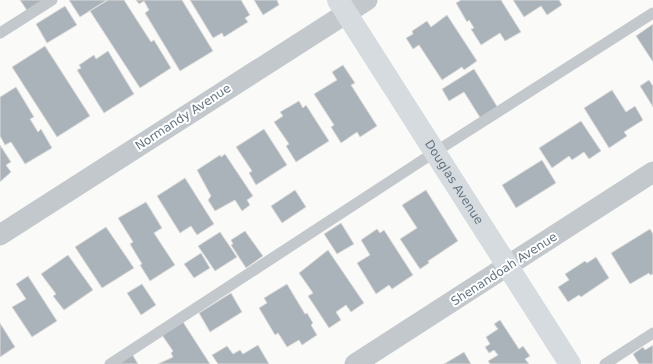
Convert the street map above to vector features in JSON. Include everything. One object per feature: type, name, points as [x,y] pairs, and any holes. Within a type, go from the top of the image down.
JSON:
[{"type":"street","name":"Normandy Avenue","points":[[0,235],[342,7],[366,0]]},
{"type":"street","name":"Douglas Avenue","points":[[342,7],[570,364]]},
{"type":"street","name":"Shenandoah Avenue","points":[[355,364],[508,267],[653,172]]},
{"type":"lane","points":[[0,32],[52,0]]},
{"type":"lane","points":[[110,364],[435,152],[653,13]]},
{"type":"lane","points":[[605,364],[653,333]]},
{"type":"building","points":[[20,0],[46,0],[28,12]]},
{"type":"building","points":[[69,0],[107,0],[80,17]]},
{"type":"building","points":[[108,0],[124,0],[151,42],[154,40],[171,68],[140,88],[90,11]]},
{"type":"building","points":[[136,0],[182,0],[213,51],[180,71],[145,13],[149,10],[144,1],[139,4]]},
{"type":"building","points":[[190,0],[241,0],[250,15],[245,18],[248,22],[224,37],[222,33],[213,38]]},
{"type":"building","points":[[254,0],[277,0],[279,5],[263,15]]},
{"type":"building","points":[[461,0],[501,0],[521,32],[505,41],[500,33],[481,45],[471,29],[474,28],[469,20],[467,22],[456,3]]},
{"type":"building","points":[[513,0],[559,0],[562,5],[547,15],[541,6],[524,17]]},
{"type":"building","points":[[65,6],[77,25],[47,43],[36,24]]},
{"type":"building","points":[[447,15],[477,61],[464,70],[462,67],[442,80],[419,45],[413,49],[406,38],[413,34],[412,31],[427,21],[431,27]]},
{"type":"building","points":[[653,24],[653,62],[636,36]]},
{"type":"building","points":[[45,46],[90,116],[57,137],[12,67]]},
{"type":"building","points":[[108,51],[134,94],[104,113],[77,70],[81,68],[79,65],[94,55],[96,59]]},
{"type":"building","points":[[343,65],[355,83],[351,85],[377,126],[360,137],[357,132],[341,143],[331,127],[334,125],[314,94],[337,80],[332,72]]},
{"type":"building","points":[[474,69],[498,108],[481,119],[464,92],[449,101],[442,89]]},
{"type":"building","points":[[649,80],[653,86],[653,107],[640,86]]},
{"type":"building","points":[[16,87],[34,117],[30,119],[38,132],[41,129],[52,148],[25,164],[11,142],[5,145],[0,136],[0,97]]},
{"type":"building","points":[[612,90],[626,112],[635,106],[643,120],[624,132],[627,136],[609,148],[584,108]]},
{"type":"building","points":[[299,101],[303,108],[306,105],[329,141],[296,162],[286,146],[289,144],[274,122],[283,116],[280,112]]},
{"type":"building","points":[[581,121],[601,151],[589,159],[584,152],[572,160],[569,156],[552,168],[539,148]]},
{"type":"building","points":[[264,129],[287,165],[256,185],[249,173],[252,171],[236,147]]},
{"type":"building","points":[[0,145],[11,162],[6,165],[11,172],[0,182]]},
{"type":"building","points":[[225,154],[253,196],[247,200],[250,205],[242,211],[235,200],[215,211],[208,200],[211,196],[197,170],[220,155],[221,157]]},
{"type":"building","points":[[542,160],[556,183],[516,208],[502,185]]},
{"type":"building","points":[[185,178],[214,224],[197,235],[191,226],[180,233],[157,196]]},
{"type":"building","points":[[295,190],[306,207],[282,223],[271,206]]},
{"type":"building","points":[[426,190],[458,241],[428,261],[429,263],[420,269],[400,239],[417,228],[402,205]]},
{"type":"building","points":[[146,202],[162,228],[154,233],[175,265],[150,281],[130,244],[133,242],[118,218]]},
{"type":"building","points":[[341,223],[354,244],[337,254],[324,234]]},
{"type":"building","points":[[106,227],[134,268],[102,288],[75,247]]},
{"type":"building","points":[[377,229],[380,233],[384,230],[413,275],[392,289],[389,285],[376,294],[357,263],[370,255],[361,240]]},
{"type":"building","points":[[650,229],[653,234],[653,274],[650,275],[649,273],[630,284],[611,253]]},
{"type":"building","points":[[245,231],[263,256],[246,268],[231,245],[233,244],[231,240]]},
{"type":"building","points":[[220,232],[237,257],[215,271],[198,246]]},
{"type":"building","points":[[328,250],[364,303],[351,312],[346,305],[336,312],[341,320],[329,328],[308,296],[313,293],[299,273]]},
{"type":"building","points":[[201,253],[210,268],[194,278],[184,264]]},
{"type":"building","points":[[68,255],[93,290],[64,310],[53,296],[56,294],[41,274]]},
{"type":"building","points":[[596,257],[609,278],[581,297],[579,295],[568,302],[558,287],[569,280],[565,274],[585,261],[587,263]]},
{"type":"building","points":[[28,276],[57,321],[32,337],[12,307],[26,299],[16,284]]},
{"type":"building","points":[[142,284],[156,305],[141,315],[127,293]]},
{"type":"building","points":[[287,284],[305,314],[307,313],[313,323],[311,325],[317,335],[302,345],[299,340],[287,347],[278,333],[275,335],[259,308],[267,303],[264,298]]},
{"type":"building","points":[[231,293],[242,312],[210,332],[199,313]]},
{"type":"building","points":[[500,320],[519,349],[523,346],[530,356],[525,359],[529,364],[490,364],[488,361],[498,355],[494,350],[489,353],[485,347],[490,344],[486,337],[498,329],[494,324]]},
{"type":"building","points":[[183,322],[210,364],[158,364],[173,357],[171,353],[173,351],[162,335]]},
{"type":"building","points":[[0,323],[15,347],[0,357]]},
{"type":"building","points":[[258,345],[269,364],[218,364],[212,355],[227,346],[233,354],[240,350],[243,354]]},
{"type":"building","points":[[653,345],[653,364],[639,364],[633,354],[643,347],[645,350]]},
{"type":"building","points":[[464,352],[471,364],[444,364]]},
{"type":"building","points":[[132,354],[138,364],[119,364]]}]
